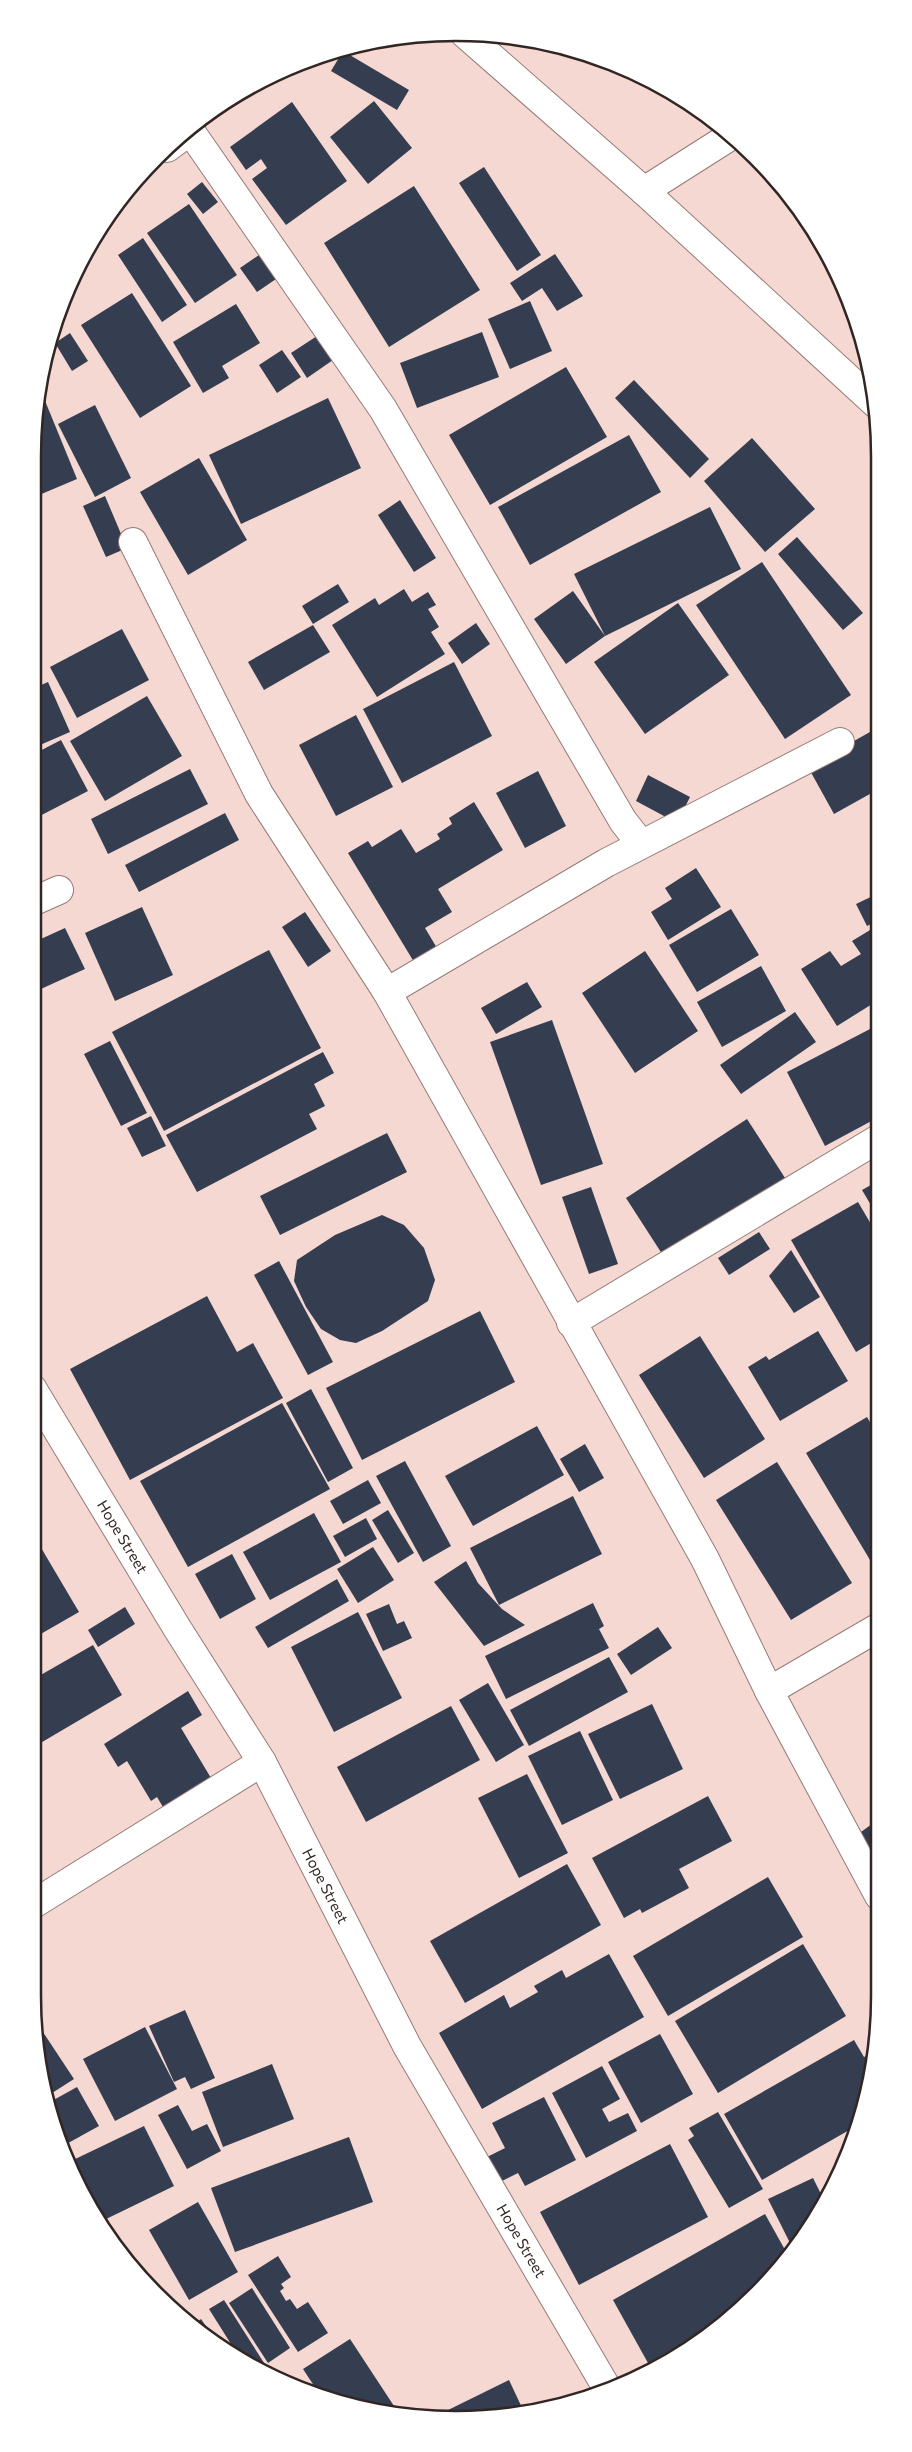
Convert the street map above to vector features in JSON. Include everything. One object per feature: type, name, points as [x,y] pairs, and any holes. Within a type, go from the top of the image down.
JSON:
[{"type":"street","points":[[474,42],[644,191],[866,395]]},
{"type":"street","points":[[194,135],[382,409],[623,821],[641,844]]},
{"type":"street","points":[[644,191],[724,140]]},
{"type":"street","points":[[133,542],[258,794],[387,992],[705,1559],[769,1691],[871,1881]]},
{"type":"street","points":[[387,992],[641,844],[840,742]]},
{"type":"street","points":[[41,898],[59,890]]},
{"type":"street","points":[[571,1323],[871,1143]]},
{"type":"street","name":"Hope Street","points":[[41,1403],[177,1628],[262,1762],[407,2046],[604,2383]]},
{"type":"street","points":[[769,1691],[871,1632]]},
{"type":"street","points":[[41,1899],[262,1762]]},
{"type":"building","points":[[350,55],[409,90],[397,110],[331,71],[339,58]]},
{"type":"building","points":[[374,101],[412,148],[368,184],[330,137]]},
{"type":"building","points":[[292,102],[347,181],[286,225],[252,179],[267,168],[261,159],[246,170],[230,147]]},
{"type":"building","points":[[484,167],[541,255],[517,271],[459,183]]},
{"type":"building","points":[[202,182],[218,202],[203,214],[187,194]]},
{"type":"building","points":[[414,186],[480,290],[389,347],[324,243]]},
{"type":"building","points":[[189,204],[237,275],[195,303],[147,233]]},
{"type":"building","points":[[143,238],[187,305],[162,322],[118,255]]},
{"type":"building","points":[[555,254],[583,296],[557,311],[542,288],[522,301],[510,283]]},
{"type":"building","points":[[259,255],[276,279],[257,292],[240,268]]},
{"type":"building","points":[[132,293],[191,386],[140,418],[81,325]]},
{"type":"building","points":[[530,301],[552,351],[510,369],[488,319]]},
{"type":"building","points":[[236,304],[260,343],[222,366],[229,378],[203,393],[173,342]]},
{"type":"building","points":[[482,332],[499,377],[417,408],[400,363]]},
{"type":"building","points":[[70,333],[88,361],[72,371],[56,345],[57,341]]},
{"type":"building","points":[[317,336],[333,360],[307,378],[291,353]]},
{"type":"building","points":[[282,350],[301,377],[277,393],[259,365]]},
{"type":"building","points":[[566,367],[607,437],[490,505],[449,435]]},
{"type":"building","points":[[634,380],[709,459],[690,478],[615,398]]},
{"type":"building","points":[[328,398],[361,468],[241,524],[209,455]]},
{"type":"building","points":[[45,401],[77,479],[41,494],[42,429]]},
{"type":"building","points":[[95,405],[131,478],[95,497],[58,424]]},
{"type":"building","points":[[629,435],[661,492],[530,565],[498,507]]},
{"type":"building","points":[[752,438],[815,509],[765,552],[704,481]]},
{"type":"building","points":[[199,458],[247,540],[188,575],[140,492]]},
{"type":"building","points":[[105,496],[127,548],[106,557],[83,506]]},
{"type":"building","points":[[400,500],[436,558],[414,572],[378,515]]},
{"type":"building","points":[[710,507],[741,569],[605,636],[574,574]]},
{"type":"building","points":[[797,537],[863,613],[843,630],[778,554]]},
{"type":"building","points":[[762,562],[851,695],[785,739],[696,605]]},
{"type":"building","points":[[338,584],[349,602],[313,624],[302,606]]},
{"type":"building","points":[[404,589],[412,602],[428,592],[436,605],[428,609],[439,627],[431,632],[445,654],[377,697],[332,625],[375,598],[379,605]]},
{"type":"building","points":[[573,591],[605,636],[566,664],[534,619]]},
{"type":"building","points":[[678,603],[729,675],[645,734],[594,662]]},
{"type":"building","points":[[476,623],[490,644],[462,664],[448,643]]},
{"type":"building","points":[[313,625],[330,652],[264,690],[248,662]]},
{"type":"building","points":[[122,629],[149,680],[77,718],[50,667]]},
{"type":"building","points":[[454,662],[492,736],[402,783],[363,709]]},
{"type":"building","points":[[48,682],[70,732],[41,745],[41,685]]},
{"type":"building","points":[[147,696],[182,756],[105,801],[70,741]]},
{"type":"building","points":[[356,715],[393,787],[336,816],[299,745]]},
{"type":"building","points":[[871,731],[871,793],[834,814],[808,767]]},
{"type":"building","points":[[61,740],[88,791],[41,815],[41,750]]},
{"type":"building","points":[[190,769],[208,804],[108,854],[91,819]]},
{"type":"building","points":[[538,771],[566,826],[525,848],[496,793]]},
{"type":"building","points":[[648,775],[690,797],[677,823],[636,801]]},
{"type":"building","points":[[474,802],[503,850],[438,889],[452,912],[425,928],[437,948],[414,962],[348,853],[368,841],[372,847],[401,829],[416,853],[440,839],[437,834],[452,824],[449,818]]},
{"type":"building","points":[[225,813],[239,840],[139,892],[125,865]]},
{"type":"building","points":[[696,868],[721,907],[668,940],[651,912],[672,899],[665,888]]},
{"type":"building","points":[[871,897],[871,924],[867,926],[856,904]]},
{"type":"building","points":[[142,907],[173,975],[115,1001],[85,933]]},
{"type":"building","points":[[731,909],[759,955],[697,992],[669,945]]},
{"type":"building","points":[[305,912],[331,951],[308,967],[282,927]]},
{"type":"building","points":[[65,928],[85,969],[41,989],[41,939]]},
{"type":"building","points":[[871,929],[871,1005],[837,1026],[801,969],[830,951],[841,966],[861,954],[852,941]]},
{"type":"building","points":[[269,950],[321,1048],[164,1131],[112,1032]]},
{"type":"building","points":[[645,951],[698,1031],[635,1073],[582,993]]},
{"type":"building","points":[[761,966],[786,1011],[722,1047],[697,1002]]},
{"type":"building","points":[[527,982],[542,1007],[496,1034],[481,1008]]},
{"type":"building","points":[[795,1012],[816,1042],[741,1094],[720,1065]]},
{"type":"building","points":[[552,1020],[603,1164],[541,1185],[490,1042]]},
{"type":"building","points":[[871,1029],[871,1121],[825,1146],[787,1072]]},
{"type":"building","points":[[110,1041],[147,1113],[121,1126],[84,1054]]},
{"type":"building","points":[[323,1052],[334,1073],[314,1084],[325,1106],[309,1114],[317,1129],[197,1192],[166,1135]]},
{"type":"building","points":[[151,1116],[166,1146],[142,1157],[127,1128]]},
{"type":"building","points":[[747,1119],[787,1181],[666,1260],[626,1198]]},
{"type":"building","points":[[387,1133],[407,1172],[280,1235],[260,1196]]},
{"type":"building","points":[[871,1185],[871,1205],[862,1190]]},
{"type":"building","points":[[591,1187],[618,1264],[589,1274],[562,1197]]},
{"type":"building","points":[[858,1202],[871,1224],[871,1343],[856,1352],[791,1240]]},
{"type":"building","points":[[382,1215],[404,1225],[424,1248],[435,1280],[428,1301],[382,1331],[356,1343],[340,1340],[321,1329],[306,1307],[294,1281],[297,1260],[335,1235]]},
{"type":"building","points":[[759,1232],[770,1249],[729,1275],[718,1258]]},
{"type":"building","points":[[791,1250],[820,1297],[794,1313],[769,1276]]},
{"type":"building","points":[[279,1261],[333,1362],[308,1375],[254,1275]]},
{"type":"building","points":[[207,1296],[237,1352],[253,1343],[283,1398],[130,1480],[70,1369]]},
{"type":"building","points":[[480,1311],[515,1382],[362,1460],[326,1388]]},
{"type":"building","points":[[818,1331],[848,1381],[780,1421],[748,1367],[766,1356],[769,1360]]},
{"type":"building","points":[[700,1336],[765,1439],[704,1478],[639,1375]]},
{"type":"building","points":[[311,1389],[353,1468],[328,1482],[286,1403]]},
{"type":"building","points":[[282,1403],[330,1489],[188,1567],[140,1481]]},
{"type":"building","points":[[867,1417],[871,1424],[871,1562],[806,1453]]},
{"type":"building","points":[[537,1426],[564,1475],[473,1526],[445,1476]]},
{"type":"building","points":[[585,1444],[604,1478],[579,1492],[560,1459]]},
{"type":"building","points":[[405,1461],[451,1546],[423,1562],[376,1476]]},
{"type":"building","points":[[777,1462],[852,1583],[791,1620],[716,1500]]},
{"type":"building","points":[[368,1480],[381,1503],[343,1524],[330,1501]]},
{"type":"building","points":[[573,1496],[602,1554],[499,1605],[470,1548]]},
{"type":"building","points":[[388,1510],[414,1553],[398,1563],[372,1520]]},
{"type":"building","points":[[314,1513],[341,1562],[270,1600],[243,1552]]},
{"type":"building","points":[[366,1518],[377,1539],[345,1557],[333,1536]]},
{"type":"building","points":[[373,1547],[394,1580],[358,1603],[337,1569]]},
{"type":"building","points":[[41,1548],[79,1612],[41,1634]]},
{"type":"building","points":[[232,1554],[256,1599],[220,1619],[195,1574]]},
{"type":"building","points":[[466,1561],[478,1583],[502,1609],[525,1625],[484,1646],[434,1582]]},
{"type":"building","points":[[337,1579],[349,1601],[268,1648],[255,1627]]},
{"type":"building","points":[[593,1603],[604,1626],[599,1629],[609,1648],[506,1699],[485,1656]]},
{"type":"building","points":[[389,1604],[397,1624],[404,1621],[412,1638],[383,1651],[366,1614]]},
{"type":"building","points":[[125,1607],[135,1624],[98,1647],[88,1630]]},
{"type":"building","points":[[358,1612],[402,1698],[334,1732],[291,1647]]},
{"type":"building","points":[[658,1627],[672,1648],[631,1675],[617,1654]]},
{"type":"building","points":[[93,1645],[122,1695],[41,1743],[41,1675]]},
{"type":"building","points":[[609,1657],[628,1692],[529,1746],[510,1710]]},
{"type":"building","points":[[488,1683],[524,1745],[496,1762],[459,1700]]},
{"type":"building","points":[[188,1691],[202,1715],[181,1728],[211,1778],[163,1807],[157,1797],[151,1801],[127,1761],[118,1767],[104,1744]]},
{"type":"building","points":[[652,1704],[683,1769],[620,1799],[588,1734]]},
{"type":"building","points":[[451,1706],[480,1760],[366,1822],[337,1767]]},
{"type":"building","points":[[580,1731],[613,1800],[562,1825],[528,1756]]},
{"type":"building","points":[[527,1774],[568,1853],[519,1878],[478,1798]]},
{"type":"building","points":[[708,1796],[732,1841],[679,1869],[689,1888],[642,1913],[640,1909],[624,1918],[592,1858]]},
{"type":"building","points":[[871,1825],[871,1862],[854,1837]]},
{"type":"building","points":[[567,1864],[601,1925],[465,2003],[430,1941]]},
{"type":"building","points":[[768,1877],[803,1937],[668,2016],[633,1956]]},
{"type":"building","points":[[803,1944],[846,2016],[718,2093],[675,2021]]},
{"type":"building","points":[[609,1954],[644,2017],[482,2109],[439,2033],[504,1995],[510,2008],[538,1992],[534,1986],[562,1970],[566,1978]]},
{"type":"building","points":[[185,2010],[215,2078],[191,2089],[185,2077],[174,2082],[149,2026]]},
{"type":"building","points":[[145,2027],[177,2089],[115,2121],[83,2059]]},
{"type":"building","points":[[43,2032],[74,2079],[53,2093]]},
{"type":"building","points":[[660,2034],[693,2094],[641,2123],[608,2062]]},
{"type":"building","points":[[854,2040],[864,2057],[866,2056],[857,2103],[848,2130],[762,2180],[724,2114]]},
{"type":"building","points":[[272,2064],[294,2119],[223,2147],[202,2092]]},
{"type":"building","points":[[602,2066],[620,2099],[602,2109],[609,2122],[628,2113],[637,2131],[586,2158],[552,2093]]},
{"type":"building","points":[[77,2087],[99,2126],[68,2143],[54,2100]]},
{"type":"building","points":[[544,2097],[576,2160],[525,2186],[518,2173],[500,2182],[487,2157],[505,2148],[492,2123]]},
{"type":"building","points":[[178,2105],[192,2131],[207,2124],[221,2151],[187,2169],[158,2115]]},
{"type":"building","points":[[718,2112],[763,2189],[729,2208],[688,2140],[694,2136],[689,2128]]},
{"type":"building","points":[[144,2126],[174,2186],[107,2219],[75,2159]]},
{"type":"building","points":[[349,2137],[373,2202],[235,2252],[211,2188]]},
{"type":"building","points":[[670,2144],[708,2217],[579,2285],[540,2212]]},
{"type":"building","points":[[813,2178],[820,2193],[789,2242],[768,2199]]},
{"type":"building","points":[[198,2202],[238,2272],[189,2300],[149,2230]]},
{"type":"building","points":[[765,2214],[784,2249],[768,2269],[729,2308],[686,2341],[648,2363],[613,2300]]},
{"type":"building","points":[[278,2256],[291,2277],[281,2284],[284,2288],[280,2291],[286,2301],[290,2299],[297,2309],[308,2302],[328,2333],[298,2352],[248,2275]]},
{"type":"building","points":[[252,2288],[290,2348],[268,2363],[229,2303]]},
{"type":"building","points":[[224,2300],[264,2363],[231,2344],[209,2309]]},
{"type":"building","points":[[350,2339],[394,2406],[349,2397],[314,2385],[303,2369]]},
{"type":"building","points":[[509,2380],[521,2405],[483,2410],[447,2411]]}]
